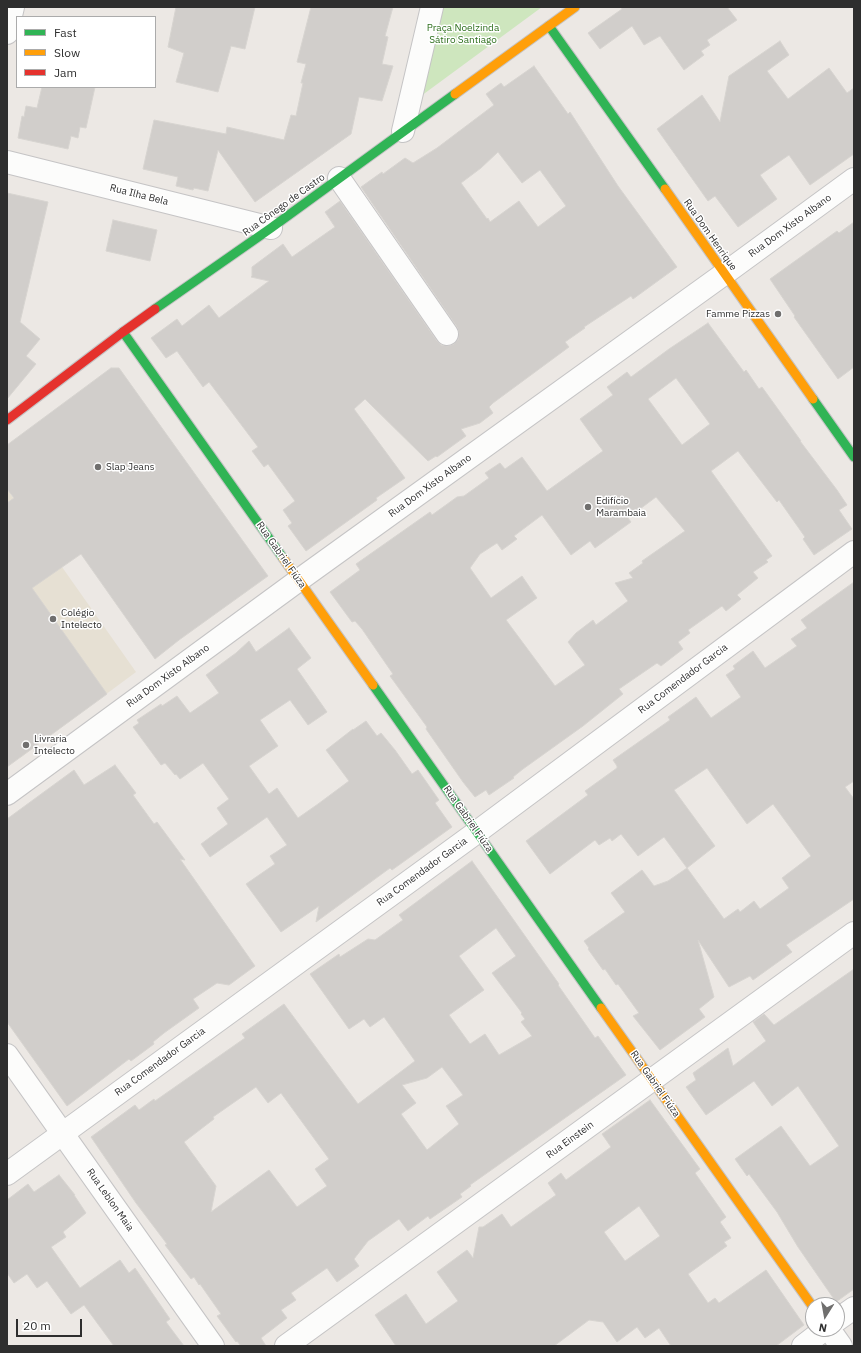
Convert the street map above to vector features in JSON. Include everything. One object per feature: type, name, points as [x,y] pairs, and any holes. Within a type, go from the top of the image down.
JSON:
[{"type":"street","points":[[7,32],[13,7]]},
{"type":"street","points":[[403,131],[432,7]]},
{"type":"street","name":"Rua Cônego de Castro","points":[[7,420],[124,332],[271,228],[575,7]]},
{"type":"street","name":"Rua Dom Henrique","points":[[548,26],[854,457]]},
{"type":"street","name":"Rua Ilha Bela","points":[[7,162],[271,228]]},
{"type":"street","points":[[339,178],[447,334]]},
{"type":"street","name":"Rua Dom Xisto Albano","points":[[7,794],[299,580],[854,179]]},
{"type":"street","name":"Rua Gabriel Fiúza","points":[[124,332],[806,1297]]},
{"type":"street","name":"Rua Comendador Garcia","points":[[7,1174],[477,832],[854,552]]},
{"type":"street","name":"Rua Einstein","points":[[286,1346],[854,933]]},
{"type":"street","name":"Rua Leblon Maia","points":[[7,1055],[213,1346]]},
{"type":"street","points":[[845,1314],[854,1308]]},
{"type":"street","points":[[803,1346],[815,1337]]},
{"type":"street","points":[[835,1337],[841,1346]]},
{"type":"shaded area","name":"Colégio Intelecto","points":[[7,489],[136,672],[20,758],[7,739]]},
{"type":"green space","name":"Praça Noelzinda Sátiro Santiago","points":[[443,7],[542,7],[421,96]]},
{"type":"building","points":[[176,7],[255,7],[245,49],[231,46],[218,92],[176,82],[184,53],[168,47]]},
{"type":"building","points":[[311,7],[393,7],[385,36],[388,37],[382,64],[393,66],[382,101],[359,97],[351,134],[255,202],[218,150],[208,191],[194,188],[193,190],[176,186],[178,177],[143,169],[154,120],[226,134],[227,127],[284,140],[291,115],[296,116],[303,83],[301,83],[306,64],[297,62]]},
{"type":"building","points":[[621,7],[727,7],[737,20],[707,40],[710,45],[701,51],[704,55],[684,70],[660,36],[644,45],[632,26],[600,49],[588,33],[622,9]]},
{"type":"building","points":[[780,41],[789,55],[767,71],[788,99],[829,68],[847,93],[854,88],[854,154],[810,185],[789,155],[760,175],[777,199],[738,227],[715,196],[708,201],[657,129],[702,95],[720,122],[729,76]]},
{"type":"building","points":[[534,66],[568,114],[570,112],[618,186],[677,267],[633,299],[631,296],[584,327],[585,328],[565,342],[569,347],[493,403],[489,407],[493,413],[480,423],[461,429],[466,436],[437,457],[436,456],[428,461],[365,399],[354,409],[405,478],[306,551],[288,526],[292,523],[283,510],[295,501],[268,464],[264,467],[252,451],[258,447],[209,382],[203,387],[177,351],[166,358],[151,338],[177,319],[182,326],[209,305],[219,318],[269,281],[251,277],[252,267],[283,244],[292,257],[335,227],[325,212],[340,201],[437,341],[441,345],[448,346],[454,344],[458,340],[459,333],[457,327],[361,187],[382,172],[383,174],[405,158],[413,163],[437,148],[494,105],[486,94],[501,83],[504,87]],"holes":[[[498,152],[522,183],[540,170],[566,206],[538,227],[519,201],[490,222],[461,183],[481,168]]]},
{"type":"building","points":[[42,88],[95,88],[86,128],[80,127],[78,138],[71,136],[68,149],[18,138],[22,116],[24,117],[26,106],[37,108]]},
{"type":"building","points":[[7,193],[48,202],[20,322],[40,339],[26,356],[36,364],[7,399]]},
{"type":"building","points":[[113,220],[157,230],[150,261],[106,251]]},
{"type":"building","points":[[854,222],[854,367],[838,379],[794,317],[795,316],[770,279],[837,231],[839,233]]},
{"type":"building","points":[[708,323],[744,372],[746,370],[759,389],[762,387],[837,490],[847,505],[839,510],[852,529],[814,555],[803,539],[805,537],[779,500],[777,502],[738,451],[711,471],[772,556],[766,560],[768,562],[753,572],[758,578],[737,595],[741,599],[726,611],[722,606],[688,630],[690,633],[678,642],[683,649],[661,666],[657,663],[619,689],[623,694],[583,726],[523,769],[513,777],[514,778],[489,795],[486,790],[475,797],[390,676],[393,674],[362,629],[355,621],[352,622],[330,592],[360,570],[356,564],[430,512],[432,515],[457,497],[464,496],[489,478],[485,473],[500,463],[505,469],[522,457],[547,491],[603,451],[580,419],[613,395],[607,387],[627,372],[631,377]],"holes":[[[676,378],[710,424],[682,445],[648,399]],[[656,497],[685,531],[642,561],[643,563],[629,573],[633,578],[615,583],[628,601],[596,625],[593,620],[576,633],[568,642],[585,665],[555,686],[506,620],[537,598],[522,576],[491,598],[470,568],[480,554],[497,543],[502,550],[517,539],[514,536],[542,515],[571,555],[590,541],[595,548],[631,522],[628,518]]]},
{"type":"building","points":[[111,368],[119,368],[268,576],[155,659],[81,554],[32,588],[107,694],[7,767],[7,503],[14,498],[7,489],[7,445]]},
{"type":"building","points":[[854,582],[854,781],[845,787],[854,799],[854,899],[786,945],[792,952],[753,980],[750,976],[729,987],[698,940],[714,997],[699,1009],[705,1017],[660,1050],[633,1016],[639,1013],[618,984],[616,985],[605,969],[603,970],[584,941],[625,912],[611,893],[642,870],[654,886],[668,881],[687,868],[664,837],[638,856],[621,834],[612,841],[610,838],[599,845],[595,840],[550,874],[526,841],[588,795],[585,791],[617,768],[613,760],[670,720],[668,717],[696,697],[711,718],[741,697],[726,675],[735,669],[733,666],[753,651],[765,668],[797,646],[791,639],[807,628],[801,620]],"holes":[[[707,768],[747,824],[773,804],[811,856],[782,878],[789,888],[760,909],[754,901],[740,912],[738,909],[724,919],[687,868],[715,846],[674,790]]]},
{"type":"building","points":[[289,628],[311,658],[297,669],[327,712],[308,725],[290,700],[260,720],[278,746],[249,766],[269,794],[277,788],[298,818],[349,781],[326,750],[366,721],[377,736],[381,733],[412,774],[418,770],[439,800],[435,803],[452,827],[392,870],[390,868],[316,922],[319,906],[281,932],[246,884],[275,864],[270,856],[287,845],[267,817],[210,857],[201,844],[228,824],[217,808],[229,799],[203,763],[180,779],[165,763],[161,765],[133,727],[139,723],[137,720],[161,704],[162,706],[177,696],[190,713],[219,693],[206,675],[236,653],[249,641],[256,652]]},
{"type":"building","points":[[115,765],[136,793],[133,795],[154,824],[157,822],[185,860],[180,859],[255,966],[229,985],[217,983],[193,999],[199,1008],[164,1033],[153,1042],[154,1044],[131,1061],[129,1059],[67,1106],[7,1022],[7,819],[74,770],[84,785]]},
{"type":"building","points":[[472,861],[559,984],[558,985],[595,1038],[598,1036],[626,1075],[470,1185],[471,1186],[460,1194],[462,1197],[430,1219],[428,1216],[408,1231],[399,1219],[368,1241],[354,1259],[359,1266],[337,1282],[327,1268],[291,1293],[296,1300],[281,1310],[287,1318],[261,1338],[266,1346],[241,1346],[237,1341],[236,1342],[217,1316],[221,1314],[200,1284],[199,1285],[194,1277],[191,1279],[165,1245],[167,1244],[136,1203],[91,1137],[135,1105],[139,1110],[154,1099],[155,1101],[245,1038],[242,1034],[284,1004],[358,1104],[415,1061],[384,1017],[370,1027],[364,1019],[349,1029],[310,974],[339,954],[340,957],[368,939],[375,940],[403,920],[399,915]],"holes":[[[496,928],[516,956],[492,973],[522,1013],[521,1014],[525,1019],[521,1022],[532,1036],[499,1055],[485,1034],[470,1044],[449,1015],[484,990],[459,956]],[[442,1067],[463,1095],[446,1106],[459,1124],[427,1150],[401,1114],[416,1103],[402,1085],[427,1078]],[[256,1087],[268,1103],[281,1093],[329,1159],[315,1169],[327,1186],[297,1207],[269,1170],[211,1212],[216,1186],[184,1142],[214,1119],[213,1117]]]},
{"type":"building","points":[[854,969],[854,1289],[843,1297],[833,1297],[798,1247],[777,1212],[749,1174],[747,1176],[735,1159],[781,1126],[810,1166],[839,1146],[798,1086],[772,1106],[754,1081],[706,1115],[686,1087],[696,1080],[693,1073],[728,1048],[733,1066],[766,1041],[753,1022],[764,1014],[774,1025]]},
{"type":"building","points":[[650,1100],[700,1169],[695,1173],[726,1217],[720,1222],[731,1238],[724,1242],[727,1246],[688,1274],[708,1303],[715,1298],[719,1303],[766,1270],[804,1325],[776,1346],[671,1346],[659,1328],[645,1338],[637,1327],[617,1342],[603,1322],[589,1320],[554,1346],[396,1346],[375,1315],[406,1294],[426,1324],[458,1301],[437,1272],[467,1250],[473,1258],[479,1227],[483,1227],[502,1214],[511,1227],[556,1195],[548,1183],[561,1173],[566,1180],[611,1147],[602,1134]],"holes":[[[639,1206],[660,1236],[625,1261],[604,1232]]]},
{"type":"building","points":[[59,1175],[75,1195],[86,1213],[63,1232],[66,1237],[51,1247],[80,1288],[120,1260],[129,1273],[135,1268],[170,1319],[166,1322],[184,1346],[114,1346],[84,1305],[71,1314],[47,1281],[37,1288],[27,1274],[14,1283],[7,1273],[7,1200],[28,1184],[34,1192]]},
{"type":"traffic: fast","points":[[549,26],[665,189]]},
{"type":"traffic: fast","points":[[155,309],[271,228],[455,94]]},
{"type":"traffic: fast","points":[[123,332],[283,558]]},
{"type":"traffic: fast","points":[[813,399],[854,457]]},
{"type":"traffic: fast","points":[[373,685],[601,1008]]},
{"type":"traffic: slow","points":[[455,94],[575,7]]},
{"type":"traffic: slow","points":[[665,189],[813,399]]},
{"type":"traffic: slow","points":[[283,558],[373,685]]},
{"type":"traffic: slow","points":[[601,1008],[806,1297]]},
{"type":"traffic: jam","points":[[7,420],[155,309]]},
{"type":"place","name":"Famme Pizzas","points":[[778,314]]},
{"type":"place","name":"Slap Jeans","points":[[98,467]]},
{"type":"place","name":"Edifício Marambaia","points":[[588,507]]},
{"type":"place","name":"Colégio Intelecto","points":[[53,619]]},
{"type":"place","name":"Livraria Intelecto","points":[[26,745]]}]
